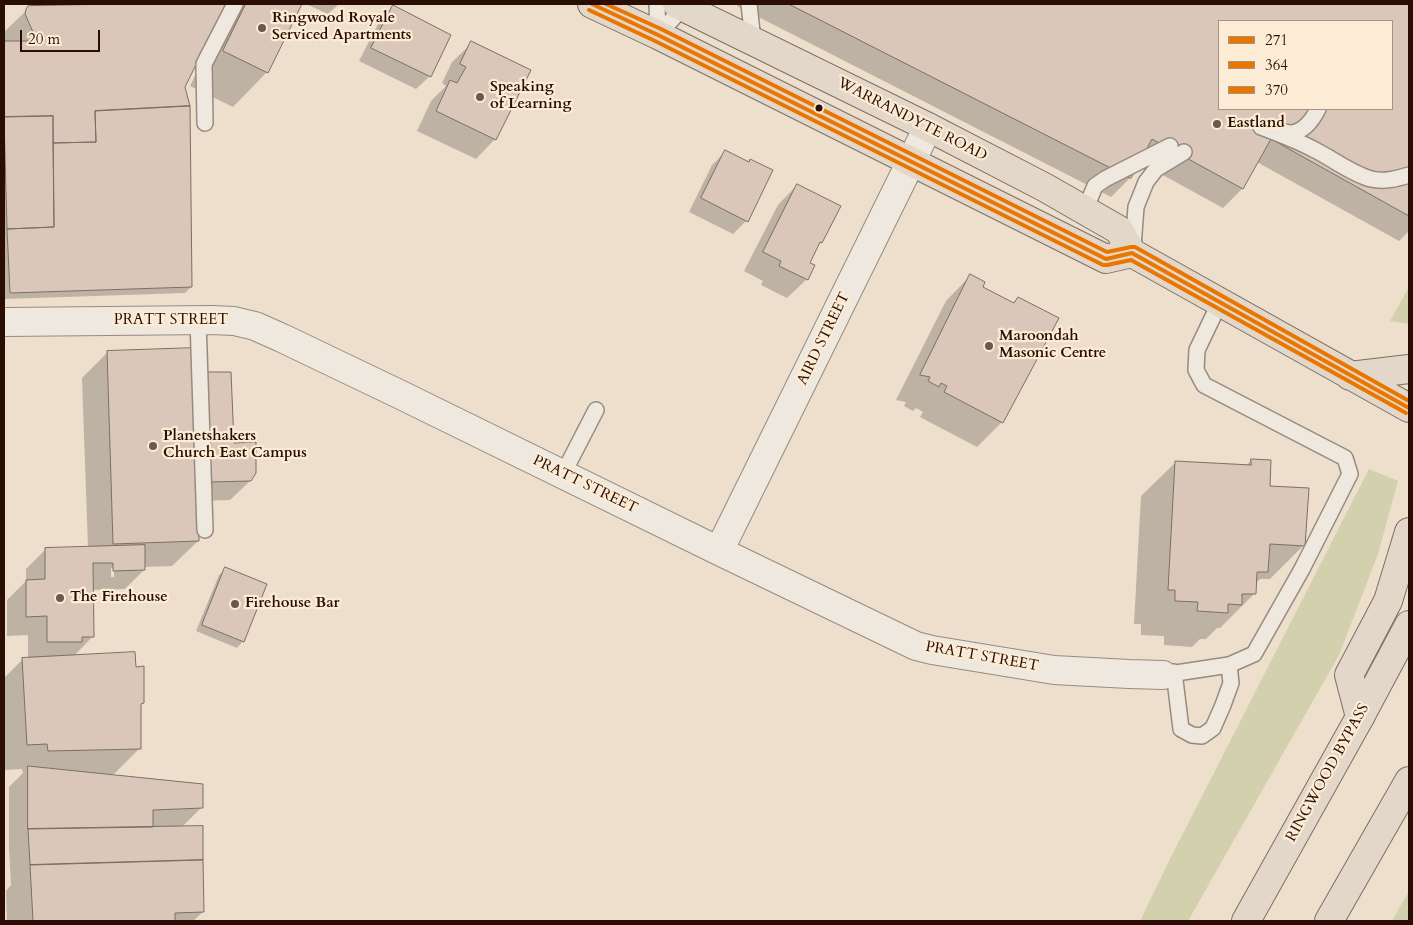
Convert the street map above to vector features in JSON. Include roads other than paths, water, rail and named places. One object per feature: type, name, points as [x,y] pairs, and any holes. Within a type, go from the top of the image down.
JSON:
[{"type":"main road","points":[[592,4],[912,161],[1220,302],[1409,408]]},
{"type":"main road","name":"WARRANDYTE ROAD","points":[[683,5],[928,127],[1085,210]]},
{"type":"main road","points":[[1085,210],[1119,256]]},
{"type":"main road","points":[[1350,376],[1409,369]]},
{"type":"main road","points":[[1360,717],[1350,675],[1388,601],[1409,532]]},
{"type":"main road","name":"RINGWOOD BYPASS","points":[[1246,921],[1360,717],[1409,624]]},
{"type":"main road","points":[[1329,921],[1409,781]]},
{"type":"street","name":"AIRD STREET","points":[[719,552],[928,127]]},
{"type":"street","name":"PRATT STREET","points":[[4,322],[198,320],[234,321],[255,326],[347,368],[719,552],[916,646],[1054,670],[1169,674]]},
{"type":"lane","points":[[205,123],[204,64],[235,4]]},
{"type":"lane","points":[[657,4],[658,35]]},
{"type":"lane","points":[[749,4],[753,41]]},
{"type":"lane","points":[[658,35],[683,5]]},
{"type":"lane","points":[[1317,110],[1313,118],[1302,129],[1291,133],[1261,127],[1314,149],[1371,179],[1391,180],[1409,175]]},
{"type":"lane","points":[[1085,210],[1095,186],[1105,179],[1177,149],[1156,169],[1146,182],[1119,256]]},
{"type":"lane","points":[[1220,302],[1197,350],[1196,370],[1204,385],[1345,458],[1350,474],[1302,569],[1254,654],[1234,663],[1169,674],[1181,729],[1192,735],[1202,736],[1214,728],[1231,683],[1234,663]]},
{"type":"lane","points":[[198,320],[205,530]]},
{"type":"lane","points":[[562,474],[596,410]]},
{"type":"place","name":"Ringwood Royale Serviced Apartments","points":[[262,28]]},
{"type":"place","name":"Speaking of Learning","points":[[480,97]]},
{"type":"place","name":"Eastland","points":[[1217,124]]},
{"type":"place","name":"Maroondah Masonic Centre","points":[[989,346]]},
{"type":"place","name":"Planetshakers Church East Campus","points":[[153,446]]},
{"type":"place","name":"The Firehouse","points":[[60,598]]},
{"type":"place","name":"Firehouse Bar","points":[[235,604]]}]
